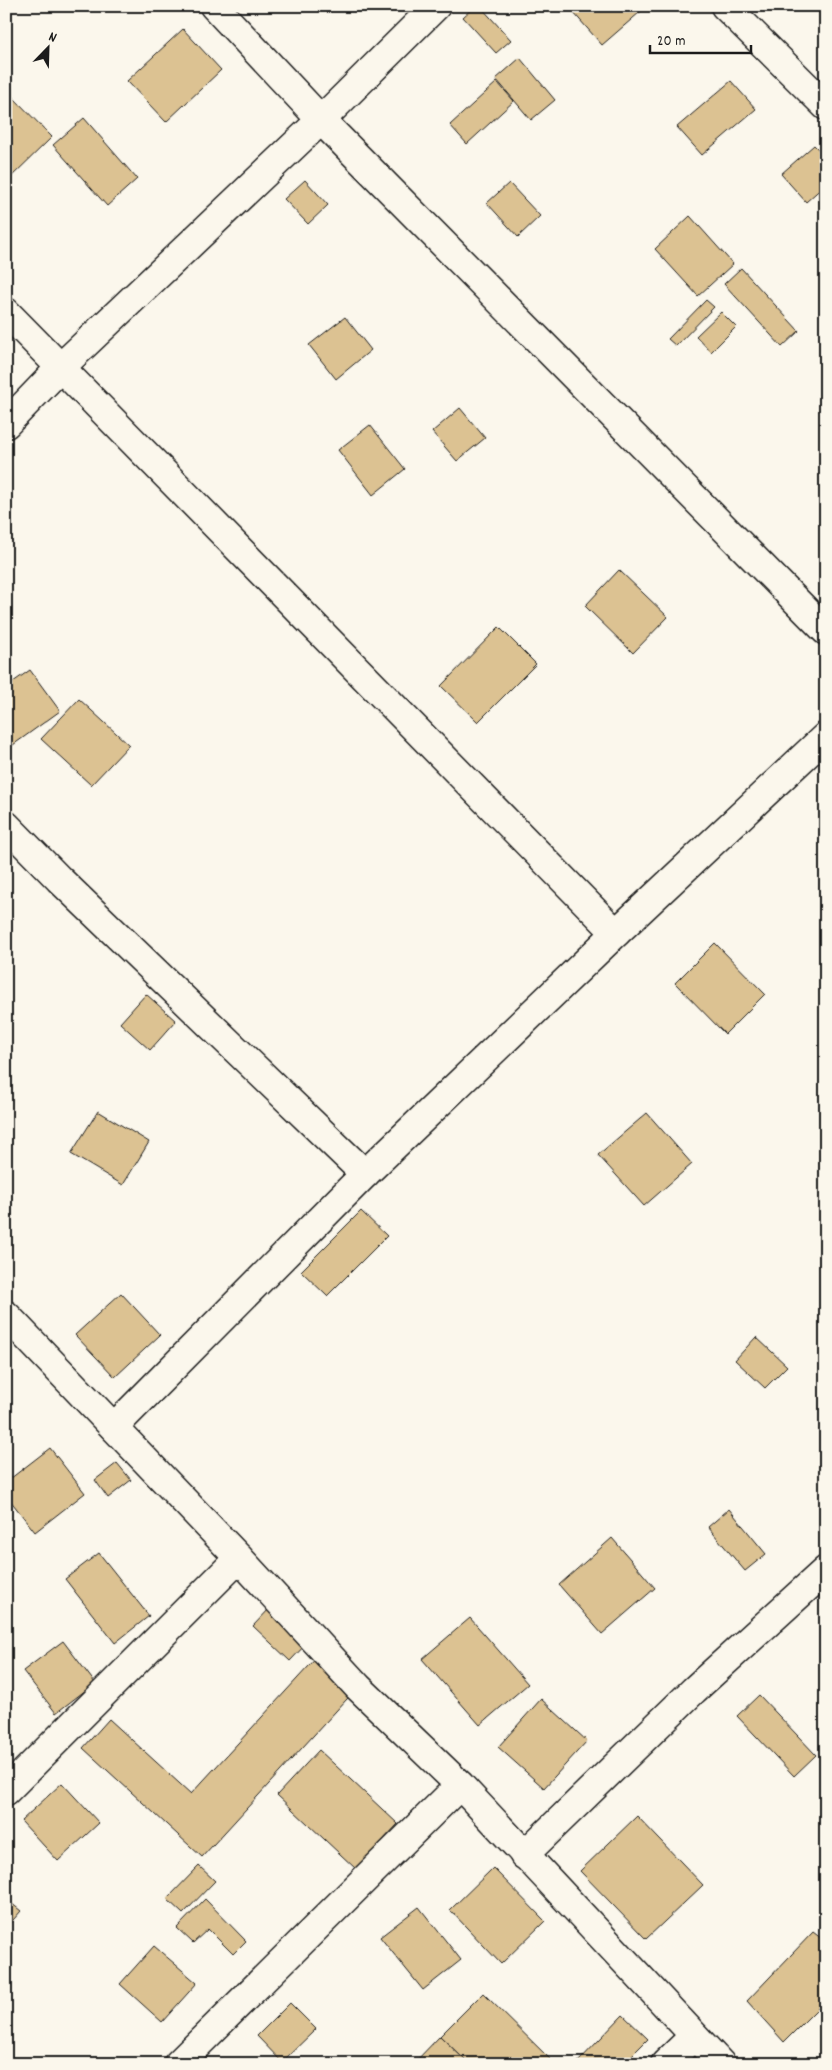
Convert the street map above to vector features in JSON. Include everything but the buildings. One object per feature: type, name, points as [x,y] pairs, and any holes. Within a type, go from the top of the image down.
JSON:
[{"type":"street","points":[[214,6],[321,120],[826,632]]},
{"type":"street","points":[[6,424],[60,368],[321,120],[436,6]]},
{"type":"street","points":[[725,6],[826,106]]},
{"type":"street","points":[[6,312],[616,932]]},
{"type":"street","points":[[114,1427],[366,1174],[616,932],[826,736]]},
{"type":"street","points":[[6,825],[59,879],[366,1174]]},
{"type":"street","points":[[9,1323],[114,1427],[239,1558],[358,1687],[460,1785],[721,2064]]},
{"type":"street","points":[[6,1791],[239,1558]]},
{"type":"street","points":[[524,1855],[694,1690],[826,1570]]},
{"type":"street","points":[[178,2064],[460,1785]]},
{"type":"street","points":[[665,2064],[694,2036]]}]
